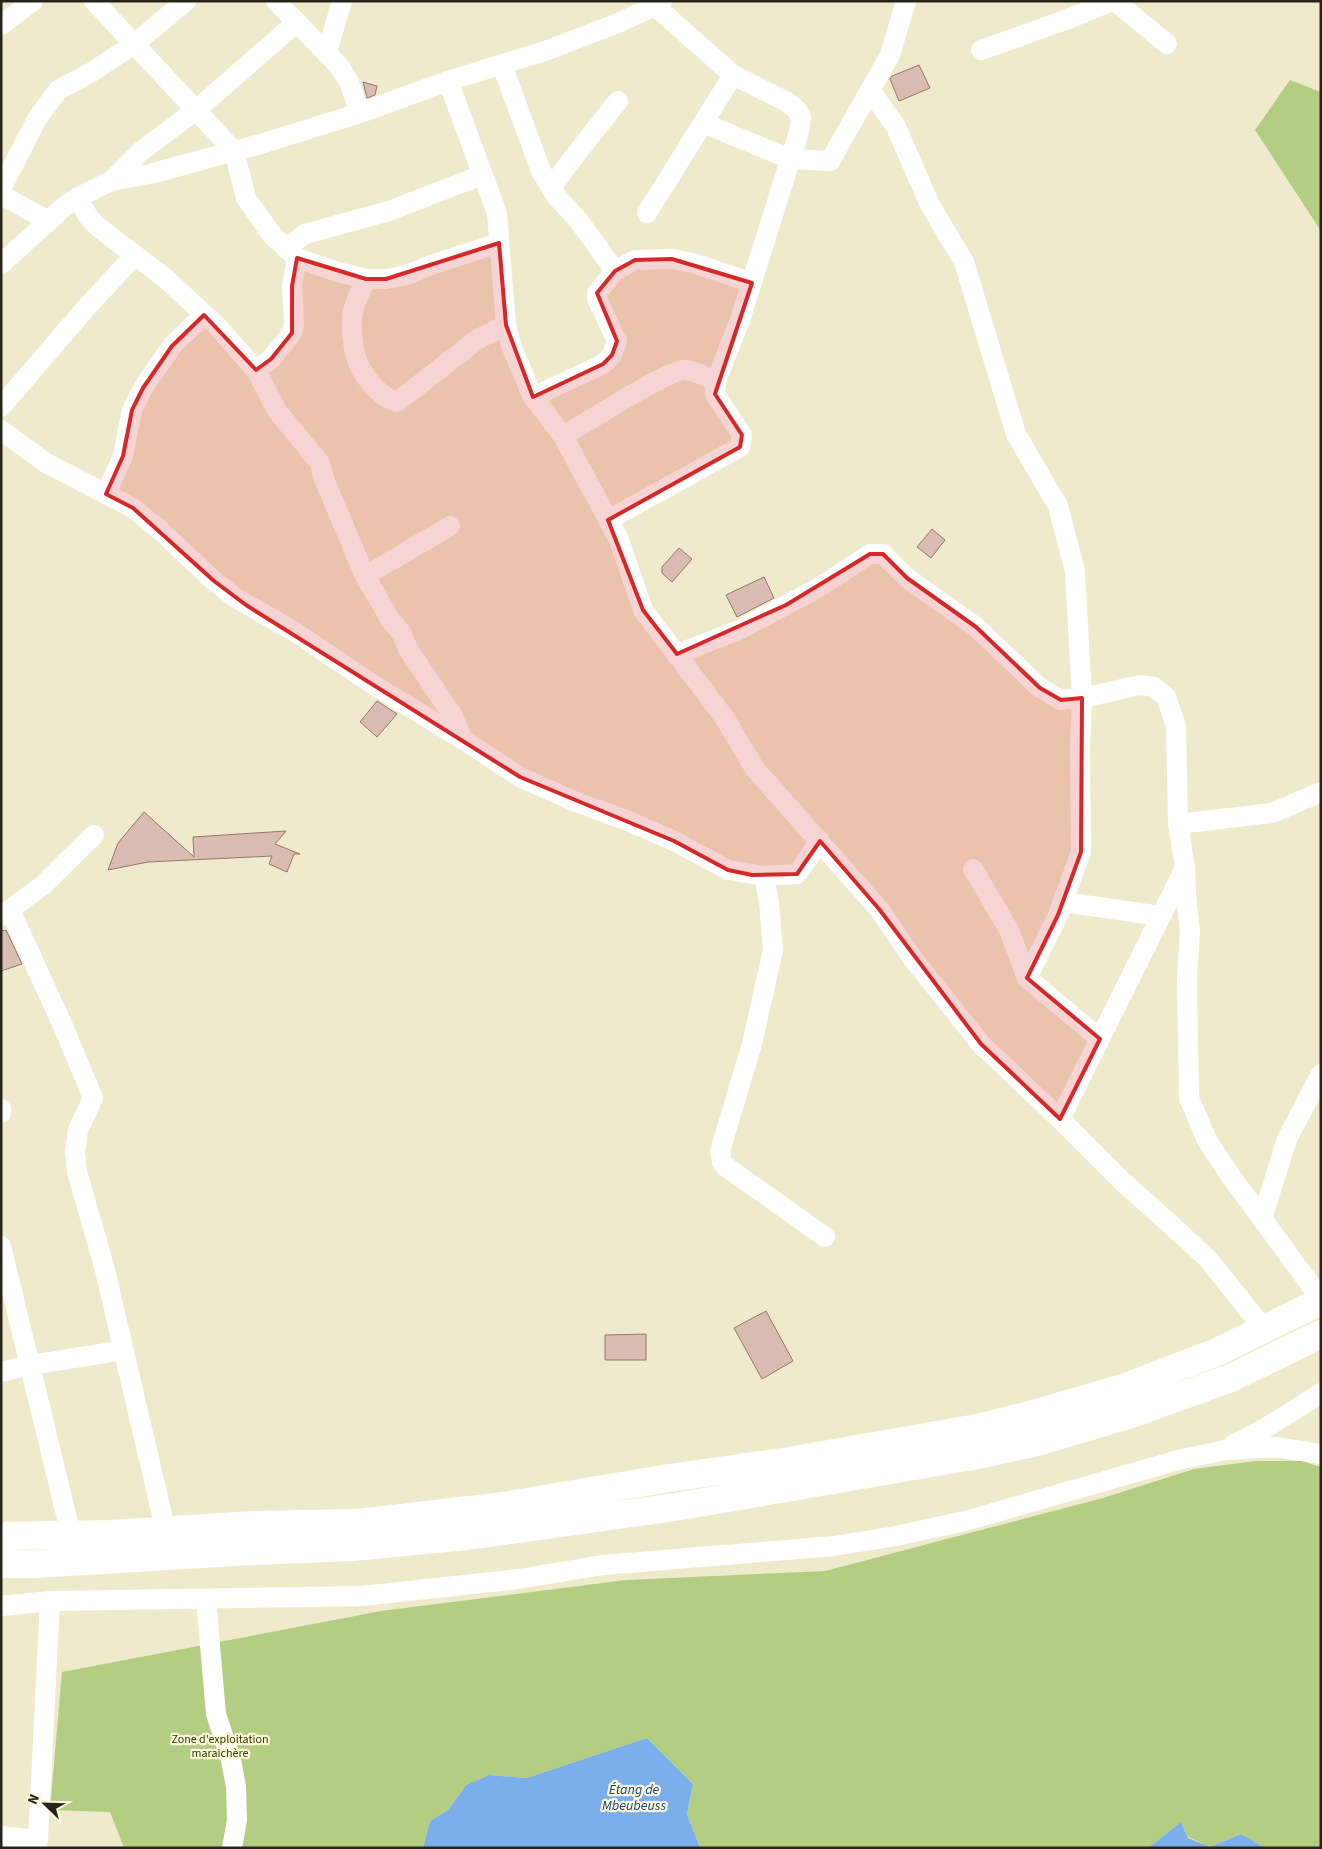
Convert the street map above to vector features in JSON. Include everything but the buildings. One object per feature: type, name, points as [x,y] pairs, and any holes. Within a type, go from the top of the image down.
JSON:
[{"type":"highway","points":[[1,1536],[166,1532],[252,1525],[358,1523],[504,1506],[669,1478],[789,1462],[977,1428],[1123,1388],[1217,1352],[1321,1300]]},
{"type":"highway","points":[[1,1564],[36,1564],[251,1551],[353,1548],[467,1536],[675,1507],[978,1455],[1037,1442],[1131,1414],[1231,1378],[1321,1334]]},
{"type":"street","points":[[1,25],[33,1]]},
{"type":"street","points":[[94,1],[234,151],[246,198],[272,235],[291,253],[338,272],[366,279],[386,279],[407,275],[428,266],[499,243]]},
{"type":"street","points":[[1,189],[36,119],[58,90],[92,72],[134,44],[186,1]]},
{"type":"street","points":[[276,1],[340,67],[349,82],[360,113]]},
{"type":"street","points":[[327,52],[342,1]]},
{"type":"street","points":[[703,123],[790,159],[830,161],[890,55],[906,1]]},
{"type":"street","points":[[981,50],[1068,20],[1113,1],[1167,44]]},
{"type":"street","points":[[1,264],[77,198],[111,181],[150,174],[360,113],[448,81],[548,50],[650,5],[733,75],[787,102],[796,109],[801,117],[799,132],[752,283],[716,382],[715,394],[742,435],[740,447],[608,520]]},
{"type":"street","points":[[111,181],[140,152],[196,110],[296,23]]},
{"type":"street","points":[[502,65],[541,171],[558,197],[579,221],[615,271]]},
{"type":"street","points":[[647,213],[733,75]]},
{"type":"street","points":[[448,81],[497,214],[506,325],[512,348],[534,397],[563,436],[619,540],[643,610],[724,717],[755,769],[879,910],[914,960],[981,1044],[1123,1182],[1208,1260],[1264,1328]]},
{"type":"street","points":[[871,91],[896,126],[930,205],[964,262],[1016,434],[1058,506],[1075,571],[1082,698],[1080,746],[1081,852],[1058,915],[1027,978]]},
{"type":"street","points":[[552,187],[568,163],[618,101]]},
{"type":"street","points":[[256,370],[271,359],[292,332],[294,324],[291,253],[305,234],[389,211],[482,175]]},
{"type":"street","points":[[1,195],[49,221]]},
{"type":"street","points":[[77,198],[90,219],[98,227],[165,278],[204,315],[256,370],[277,411],[320,463],[324,479],[365,576],[390,619],[402,634],[408,650],[453,716],[462,739]]},
{"type":"street","points":[[1,407],[85,309],[135,255]]},
{"type":"street","points":[[534,397],[603,364],[612,354],[617,341],[597,299],[597,293],[615,271],[635,260],[672,259],[693,263],[752,283]]},
{"type":"street","points":[[366,279],[353,311],[353,338],[359,365],[375,387],[388,400],[397,402],[478,340],[506,325]]},
{"type":"street","points":[[106,494],[123,456],[132,410],[143,388],[172,346],[204,315]]},
{"type":"street","points":[[563,436],[658,380],[682,369],[693,371],[716,382]]},
{"type":"street","points":[[1,430],[46,463],[133,508],[214,581],[236,598],[295,632],[374,685],[520,777],[667,838],[728,870],[752,876],[797,874],[808,861],[820,841]]},
{"type":"street","points":[[365,576],[450,526]]},
{"type":"street","points":[[677,654],[739,630],[818,588],[870,554],[883,554],[907,578],[976,627],[1040,688],[1061,700],[1082,698],[1140,685],[1154,688],[1166,697],[1176,726],[1178,824],[1185,867],[1190,932],[1187,979],[1189,1098],[1207,1140],[1321,1300]]},
{"type":"street","points":[[1178,824],[1272,813],[1321,792]]},
{"type":"street","points":[[94,835],[42,886],[6,913],[63,1026],[93,1098],[78,1130],[75,1152],[77,1172],[104,1266],[166,1532]]},
{"type":"street","points":[[1060,1120],[1185,867]]},
{"type":"street","points":[[973,869],[1009,930],[1027,978],[1100,1039]]},
{"type":"street","points":[[764,876],[769,902],[773,950],[752,1044],[734,1109],[721,1146],[722,1162],[825,1236]]},
{"type":"street","points":[[1063,902],[1161,916]]},
{"type":"street","points":[[1262,1218],[1287,1139],[1321,1074]]},
{"type":"street","points":[[1,1246],[71,1535]]},
{"type":"street","points":[[1,1372],[30,1365],[124,1350]]},
{"type":"street","points":[[1225,1450],[1264,1429],[1321,1393]]},
{"type":"street","points":[[1,1606],[50,1601],[362,1596],[519,1579],[603,1565],[834,1546],[896,1536],[965,1521],[1178,1460],[1225,1450],[1276,1447],[1321,1454]]},
{"type":"street","points":[[206,1600],[216,1714],[231,1760],[236,1787],[237,1820],[232,1848]]},
{"type":"street","points":[[1,1836],[38,1840],[50,1601]]},
{"type":"highlighted area","points":[[499,243],[506,325],[533,397],[603,364],[612,355],[617,341],[597,293],[615,271],[635,260],[672,259],[752,283],[715,394],[742,435],[740,447],[608,520],[643,610],[677,654],[786,605],[870,554],[883,554],[907,578],[976,627],[1040,688],[1061,700],[1082,698],[1081,852],[1058,915],[1027,978],[1100,1039],[1060,1119],[981,1044],[879,909],[820,841],[797,874],[752,875],[728,870],[674,841],[520,777],[246,605],[214,581],[133,508],[106,494],[123,456],[132,410],[143,388],[172,346],[204,315],[256,370],[271,359],[292,333],[292,286],[297,258],[366,279],[386,279]]},
{"type":"green space","points":[[1290,80],[1321,92],[1321,231],[1255,130]]},
{"type":"green space","name":"Zone d'exploitation maraichère","points":[[1256,1461],[1302,1461],[1321,1467],[1321,1848],[1265,1848],[1241,1834],[1210,1847],[1188,1837],[1181,1822],[1148,1848],[700,1848],[687,1814],[693,1784],[647,1738],[527,1778],[489,1775],[466,1785],[448,1810],[430,1821],[423,1848],[124,1848],[110,1812],[50,1810],[62,1672],[381,1611],[626,1580],[825,1571],[1103,1498],[1194,1469]]},
{"type":"water","name":"Étang de Mbeubeuss","points":[[647,1738],[693,1784],[687,1814],[700,1848],[423,1848],[430,1821],[448,1810],[466,1785],[489,1775],[527,1778]]},
{"type":"water","points":[[1181,1822],[1188,1838],[1210,1847],[1241,1834],[1265,1848],[1148,1848]]}]
